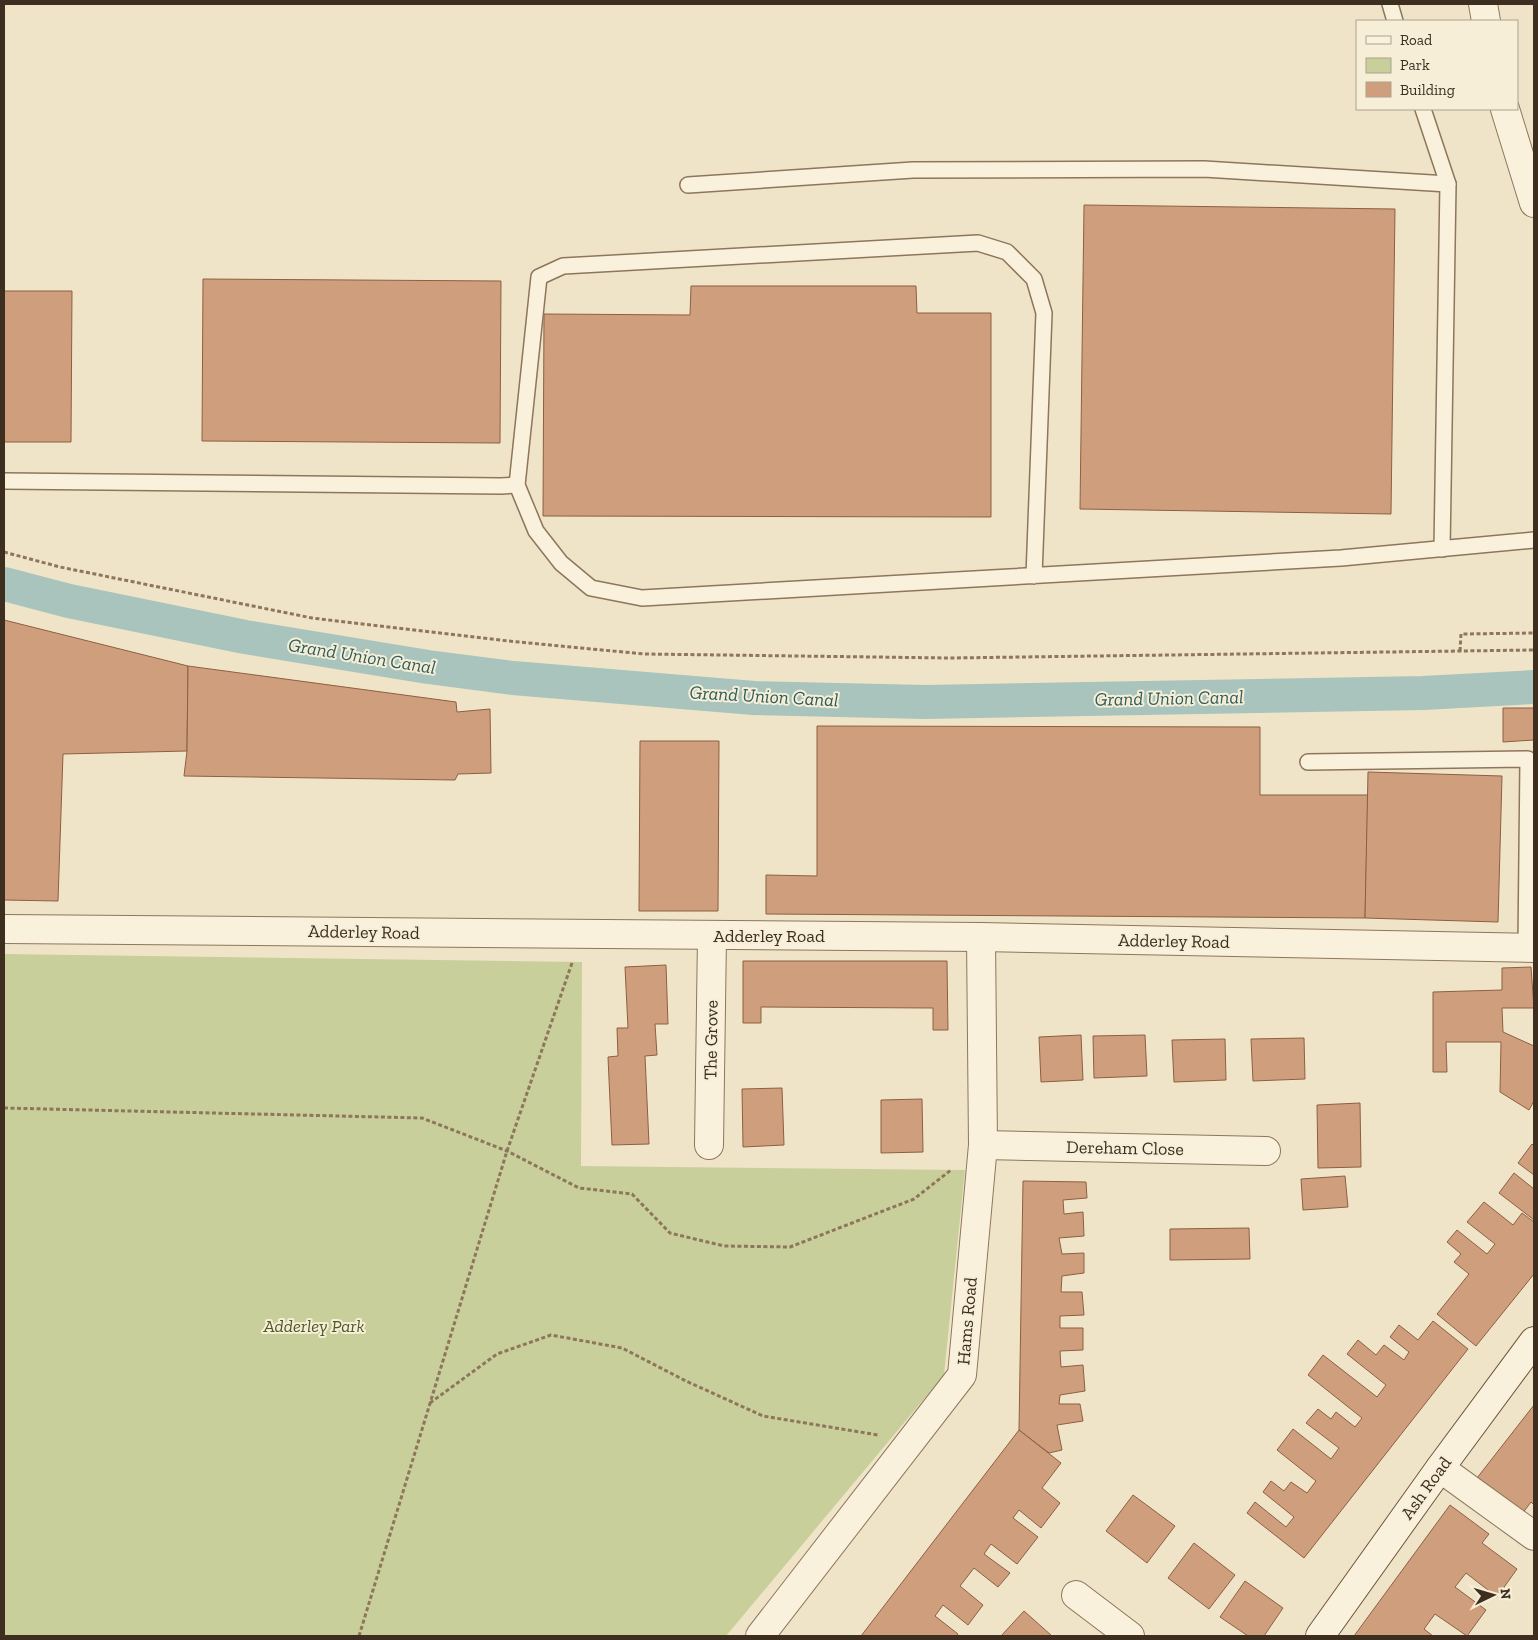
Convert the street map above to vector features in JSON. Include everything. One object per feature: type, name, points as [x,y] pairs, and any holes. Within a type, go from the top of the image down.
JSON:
[{"type":"street","points":[[1483,4],[1486,20]]},
{"type":"street","points":[[1505,110],[1534,203]]},
{"type":"street","name":"Adderley Road","points":[[4,929],[981,937],[1530,948]]},
{"type":"street","name":"The Grove","points":[[709,1145],[712,936]]},
{"type":"street","name":"Hams Road","points":[[760,1636],[962,1375],[983,1145],[981,937]]},
{"type":"street","name":"Dereham Close","points":[[983,1145],[1266,1151]]},
{"type":"street","name":"Ash Road","points":[[1320,1636],[1440,1468],[1534,1341]]},
{"type":"street","points":[[1440,1468],[1534,1536]]},
{"type":"street","points":[[1076,1595],[1130,1636]]},
{"type":"lane","points":[[1390,4],[1395,20]]},
{"type":"lane","points":[[1423,110],[1448,184],[1442,549]]},
{"type":"lane","points":[[688,185],[912,170],[1194,169],[1448,184]]},
{"type":"lane","points":[[1034,576],[1044,313],[1034,278],[1007,252],[978,243],[563,266],[540,277],[517,485],[536,531],[561,563],[591,588],[642,598],[1034,576],[1341,558],[1534,540]]},
{"type":"lane","points":[[4,481],[517,485]]},
{"type":"lane","points":[[1308,762],[1528,759],[1530,948]]},
{"type":"path","points":[[4,552],[60,567],[312,618],[508,642],[644,654],[950,658],[1534,650]]},
{"type":"path","points":[[1460,651],[1461,634],[1534,633]]},
{"type":"path","points":[[359,1636],[507,1150],[582,934]]},
{"type":"path","points":[[4,1108],[422,1118],[507,1150],[579,1188],[632,1194],[670,1233],[724,1246],[790,1248],[914,1199],[983,1145]]},
{"type":"path","points":[[430,1403],[497,1354],[552,1335],[622,1348],[763,1416],[910,1441]]},
{"type":"green space","name":"Adderley Park","points":[[4,954],[582,962],[581,1166],[965,1170],[944,1375],[726,1636],[4,1636]]},
{"type":"building","points":[[1084,205],[1395,209],[1391,514],[1080,509]]},
{"type":"building","points":[[203,279],[501,281],[500,443],[202,441]]},
{"type":"building","points":[[691,286],[916,286],[917,313],[991,313],[991,517],[543,516],[544,314],[690,315]]},
{"type":"building","points":[[4,291],[72,291],[71,442],[4,442]]},
{"type":"building","points":[[4,620],[188,666],[187,751],[63,754],[58,901],[4,900]]},
{"type":"building","points":[[188,666],[456,702],[457,712],[490,709],[491,773],[458,774],[455,780],[184,776],[187,751]]},
{"type":"building","points":[[1503,708],[1534,708],[1534,740],[1503,742]]},
{"type":"building","points":[[817,726],[1260,727],[1260,795],[1368,795],[1365,918],[766,914],[766,875],[817,876]]},
{"type":"building","points":[[640,741],[719,741],[718,911],[639,911]]},
{"type":"building","points":[[1368,772],[1502,776],[1498,922],[1365,918]]},
{"type":"building","points":[[743,961],[947,961],[948,1030],[933,1030],[933,1008],[761,1007],[761,1023],[743,1023]]},
{"type":"building","points":[[666,965],[668,1024],[655,1024],[657,1055],[645,1056],[649,1144],[612,1145],[608,1057],[618,1056],[617,1028],[628,1028],[625,967]]},
{"type":"building","points":[[1531,967],[1534,1008],[1502,1008],[1503,1032],[1534,1046],[1534,1101],[1529,1110],[1500,1092],[1501,1042],[1446,1042],[1447,1072],[1433,1072],[1433,992],[1502,990],[1502,968]]},
{"type":"building","points":[[1081,1035],[1083,1080],[1041,1082],[1039,1037]]},
{"type":"building","points":[[1145,1035],[1147,1076],[1094,1078],[1093,1036]]},
{"type":"building","points":[[1304,1038],[1305,1079],[1253,1081],[1251,1039]]},
{"type":"building","points":[[1225,1039],[1226,1080],[1174,1082],[1172,1040]]},
{"type":"building","points":[[782,1088],[784,1145],[743,1147],[742,1089]]},
{"type":"building","points":[[922,1099],[923,1152],[881,1153],[881,1100]]},
{"type":"building","points":[[1360,1103],[1361,1167],[1318,1168],[1317,1105]]},
{"type":"building","points":[[1532,1144],[1534,1146],[1534,1175],[1518,1163]]},
{"type":"building","points":[[1514,1173],[1534,1189],[1534,1220],[1499,1193]]},
{"type":"building","points":[[1345,1176],[1348,1207],[1303,1210],[1301,1179]]},
{"type":"building","points":[[1023,1181],[1086,1182],[1087,1198],[1063,1200],[1064,1214],[1083,1212],[1084,1236],[1059,1238],[1062,1254],[1084,1253],[1084,1273],[1062,1276],[1061,1292],[1082,1292],[1084,1315],[1060,1316],[1060,1328],[1083,1328],[1083,1350],[1060,1351],[1061,1367],[1083,1365],[1085,1391],[1060,1395],[1059,1404],[1080,1404],[1083,1421],[1057,1425],[1062,1450],[1049,1453],[1019,1430]]},
{"type":"building","points":[[1484,1202],[1513,1225],[1522,1213],[1534,1222],[1534,1274],[1476,1346],[1437,1314],[1469,1274],[1454,1262],[1461,1254],[1447,1242],[1457,1230],[1487,1254],[1495,1244],[1467,1222]]},
{"type":"building","points":[[1249,1228],[1250,1259],[1170,1260],[1170,1229]]},
{"type":"building","points":[[1433,1321],[1468,1349],[1304,1558],[1247,1513],[1255,1502],[1286,1527],[1294,1517],[1263,1492],[1271,1481],[1284,1491],[1291,1482],[1307,1493],[1316,1481],[1277,1450],[1293,1429],[1331,1459],[1339,1448],[1306,1423],[1318,1409],[1331,1419],[1336,1412],[1355,1427],[1362,1418],[1308,1375],[1323,1355],[1377,1397],[1386,1385],[1347,1354],[1358,1340],[1376,1355],[1384,1345],[1404,1360],[1409,1352],[1390,1337],[1399,1325],[1418,1340]]},
{"type":"building","points":[[1534,1405],[1534,1505],[1531,1502],[1522,1514],[1477,1478]]},
{"type":"building","points":[[1019,1430],[1061,1463],[1042,1488],[1060,1503],[1041,1528],[1019,1510],[1013,1518],[1038,1537],[1017,1564],[991,1544],[984,1554],[1010,1573],[998,1587],[974,1568],[960,1586],[983,1605],[968,1625],[943,1605],[935,1616],[958,1634],[957,1636],[861,1636]]},
{"type":"building","points":[[1133,1495],[1175,1526],[1147,1563],[1106,1531]]},
{"type":"building","points":[[1450,1505],[1489,1534],[1482,1543],[1517,1569],[1497,1597],[1466,1573],[1455,1587],[1486,1610],[1467,1636],[1435,1614],[1424,1629],[1433,1636],[1354,1636]]},
{"type":"building","points":[[1194,1543],[1235,1575],[1209,1609],[1168,1578]]},
{"type":"building","points":[[1245,1581],[1283,1608],[1264,1636],[1248,1636],[1220,1617]]},
{"type":"building","points":[[1024,1611],[1052,1636],[1001,1636]]},
{"type":"waterway","name":"Grand Union Canal","points":[[4,584],[69,601],[245,637],[428,667],[513,678],[754,698],[925,702],[1423,693],[1534,687]]}]
